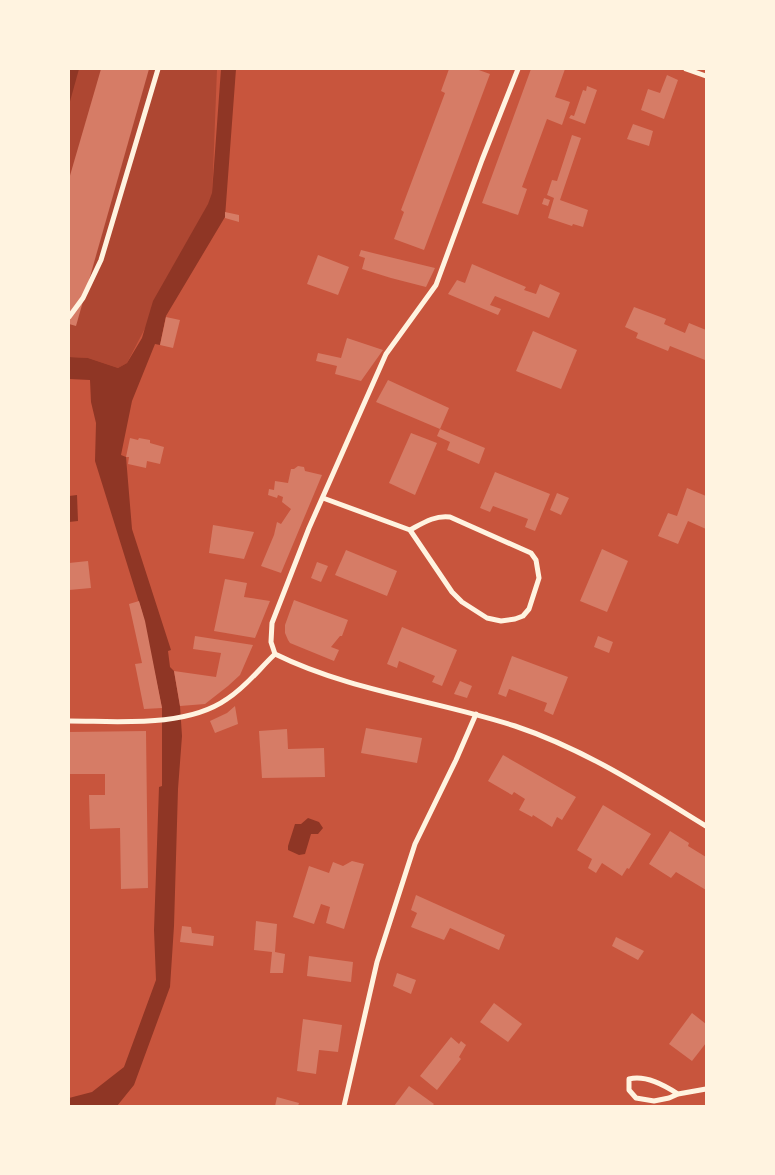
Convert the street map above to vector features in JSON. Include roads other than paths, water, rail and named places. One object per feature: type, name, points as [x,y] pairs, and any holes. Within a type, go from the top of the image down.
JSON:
[{"type":"street","points":[[69,316],[82,298],[101,260],[158,69]]},
{"type":"street","points":[[518,69],[436,285],[386,354],[338,460],[272,623],[271,642],[275,654],[300,666],[339,680],[476,714],[516,726],[575,749],[616,771],[706,826]]},
{"type":"street","points":[[686,69],[706,76]]},
{"type":"street","points":[[323,498],[410,530],[452,592],[467,606],[487,618],[501,620],[515,619],[523,616],[537,588],[539,578],[536,560],[530,553],[450,517],[432,518],[410,530]]},
{"type":"street","points":[[69,722],[149,720],[188,716],[211,709],[228,699],[248,682],[275,654]]},
{"type":"street","points":[[344,1106],[377,962],[415,844],[476,714]]},
{"type":"street","points":[[678,1094],[664,1085],[636,1077],[629,1079],[629,1090],[636,1098],[654,1101],[706,1088]]}]
